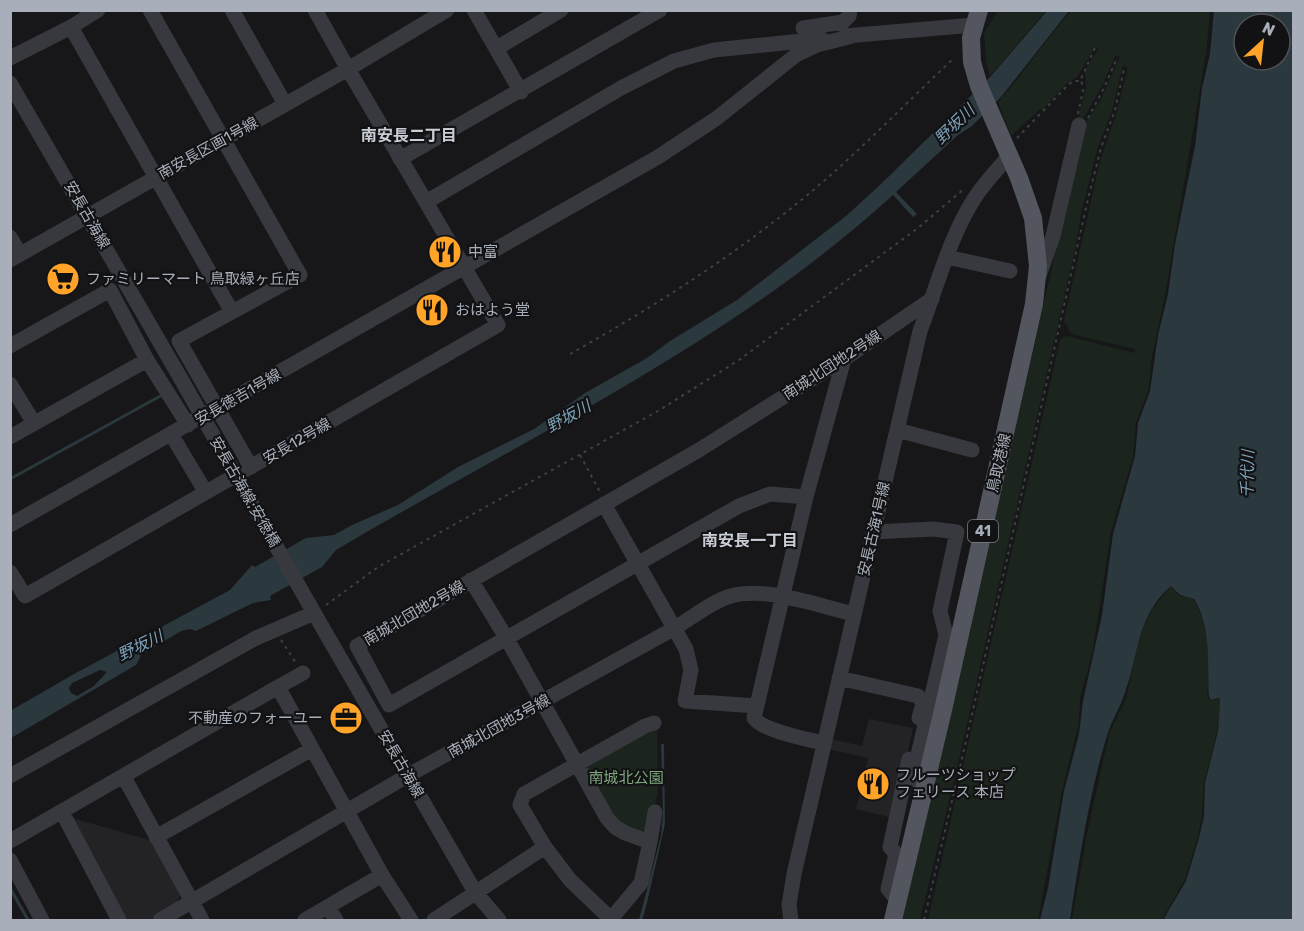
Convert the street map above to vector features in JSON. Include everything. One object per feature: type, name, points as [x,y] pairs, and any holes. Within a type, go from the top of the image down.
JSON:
[{"type":"main road","name":"鳥取港線","points":[[893,921],[924,794],[1038,279],[1038,254],[1033,218],[1010,146],[979,86],[972,63],[970,47],[977,18]]},
{"type":"street","points":[[10,58],[71,27],[98,10]]},
{"type":"street","points":[[150,10],[300,276],[179,341],[251,467]]},
{"type":"street","points":[[232,10],[285,105]]},
{"type":"street","points":[[315,10],[465,268]]},
{"type":"street","name":"南安長区画1号線","points":[[15,257],[348,69],[447,10]]},
{"type":"street","points":[[474,10],[521,92]]},
{"type":"street","points":[[400,159],[521,92],[660,10]]},
{"type":"street","points":[[803,28],[843,22],[849,16],[849,10]]},
{"type":"street","points":[[497,48],[557,11]]},
{"type":"street","points":[[426,202],[621,88],[674,61],[730,47],[854,36],[977,18]]},
{"type":"street","points":[[71,27],[232,312]]},
{"type":"street","name":"安長徳吉1号線","points":[[10,525],[681,143],[717,118],[796,55],[817,45],[854,36]]},
{"type":"street","name":"安長古海線","points":[[10,83],[181,379]]},
{"type":"street","points":[[1038,279],[1053,236],[1079,125]]},
{"type":"street","name":"安長古海1号線","points":[[791,921],[789,905],[794,874],[920,331],[947,256],[973,201],[1010,146]]},
{"type":"street","points":[[10,237],[15,257]]},
{"type":"street","points":[[947,256],[1010,271]]},
{"type":"street","name":"安長12号線","points":[[10,572],[25,596],[498,325],[465,268]]},
{"type":"street","points":[[10,346],[125,282]]},
{"type":"street","points":[[110,290],[147,360],[188,425]]},
{"type":"street","name":"南城北団地2号線","points":[[806,497],[770,494],[739,506],[389,705],[357,646],[699,450],[843,359],[932,299]]},
{"type":"street","points":[[823,743],[761,724],[754,718],[806,497],[843,359]]},
{"type":"street","points":[[10,438],[147,360]]},
{"type":"street","name":"安長古海線;安徳橋","points":[[181,379],[311,609]]},
{"type":"street","points":[[10,384],[34,423]]},
{"type":"street","points":[[897,430],[972,450]]},
{"type":"street","points":[[171,434],[205,491]]},
{"type":"street","points":[[605,504],[686,649],[691,670],[685,701],[757,706]]},
{"type":"street","points":[[873,532],[933,529],[957,532],[940,611],[946,635],[914,772],[924,794]]},
{"type":"street","points":[[471,580],[507,639],[607,818],[625,834],[650,842]]},
{"type":"street","name":"南城北団地3号線","points":[[160,921],[407,776],[675,628],[715,603],[731,596],[751,592],[854,614]]},
{"type":"street","points":[[10,776],[311,609]]},
{"type":"street","name":"安長古海線","points":[[311,609],[475,892],[499,921]]},
{"type":"street","points":[[10,841],[303,673]]},
{"type":"street","points":[[839,678],[918,696],[923,703],[890,848],[896,854],[888,889],[898,901]]},
{"type":"street","points":[[278,687],[382,875],[411,921]]},
{"type":"street","points":[[654,723],[524,794],[520,805],[545,847],[570,880],[612,920],[641,883],[655,812]]},
{"type":"street","points":[[156,837],[312,749]]},
{"type":"street","points":[[124,777],[202,921]]},
{"type":"street","points":[[62,812],[119,921]]},
{"type":"street","points":[[434,921],[545,847]]},
{"type":"street","points":[[10,860],[42,921]]},
{"type":"street","points":[[304,921],[332,914],[382,875]]},
{"type":"path","points":[[1095,48],[1080,81],[1083,90],[1077,116],[1079,125],[1085,122],[1092,112],[1117,58]]},
{"type":"path","points":[[570,354],[682,287],[806,196],[954,58]]},
{"type":"path","points":[[924,921],[1088,199],[1101,148],[1115,110],[1124,69]]},
{"type":"path","points":[[1010,146],[1067,86],[1073,81],[1080,81]]},
{"type":"path","points":[[311,609],[378,567],[658,411],[739,360],[918,228],[966,186]]},
{"type":"path","points":[[580,455],[605,504]]},
{"type":"path","points":[[276,628],[282,642],[303,673]]},
{"type":"shaded area","points":[[869,719],[913,728],[893,818],[856,809],[868,758],[827,749],[830,739],[862,746]]},
{"type":"shaded area","points":[[72,818],[153,841],[181,892],[176,904],[148,920],[124,920]]},
{"type":"green space","points":[[998,11],[1046,11],[990,76],[986,62],[984,33]]},
{"type":"green space","points":[[1071,11],[1210,11],[1206,54],[1165,295],[1152,357],[1148,391],[1136,422],[1133,457],[1111,532],[1093,650],[1080,698],[1079,722],[1062,791],[1038,920],[928,920],[1060,340],[1066,336],[1135,353],[1135,349],[1076,335],[1070,332],[1064,321],[1100,161],[1117,112],[1128,67],[1123,65],[1112,111],[1098,147],[1082,209],[1074,254],[957,768],[920,920],[902,920],[1085,124],[1100,101],[1120,57],[1115,56],[1103,84],[1082,121],[1079,114],[1086,87],[1085,71],[1098,49],[1095,47],[1077,77],[1066,84],[1042,110],[1040,109],[1011,136],[998,102]]},
{"type":"green space","points":[[1171,586],[1179,596],[1191,598],[1198,607],[1208,645],[1207,697],[1211,701],[1218,698],[1220,700],[1217,731],[1204,783],[1202,817],[1197,840],[1185,879],[1162,920],[1072,920],[1087,834],[1109,734],[1126,699],[1137,646],[1147,619]]},
{"type":"green space","name":"南城北公園","points":[[657,728],[658,792],[649,829],[640,833],[620,825],[586,772],[589,763]]},
{"type":"water","name":"千代川","points":[[1214,10],[1293,11],[1293,920],[1163,920],[1186,881],[1199,838],[1204,816],[1205,783],[1218,731],[1220,699],[1211,700],[1209,697],[1208,647],[1200,610],[1194,599],[1180,595],[1171,586],[1159,598],[1144,625],[1123,698],[1110,726],[1090,804],[1070,920],[1040,920],[1048,888],[1064,791],[1079,734],[1083,701],[1102,615],[1113,534],[1135,456],[1138,423],[1150,391],[1158,335],[1168,294],[1175,244],[1195,146],[1202,88],[1210,54]]},
{"type":"water","name":"野坂川","points":[[1047,11],[1069,11],[1001,97],[972,126],[958,135],[896,192],[917,214],[913,217],[893,195],[830,249],[695,344],[624,387],[336,550],[322,567],[270,596],[271,600],[253,603],[196,631],[190,629],[181,631],[141,655],[136,665],[11,738],[10,711],[230,590],[252,565],[255,567],[306,538],[334,535],[398,505],[458,467],[534,429],[585,393],[647,358],[670,341],[737,300],[846,216],[991,76]],"holes":[[[100,670],[106,673],[94,686],[77,696],[71,693],[69,688],[72,683]]]},
{"type":"water","points":[[661,744],[664,744],[665,824],[646,907],[642,920],[639,920],[661,836],[663,811]]},
{"type":"waterway","points":[[10,479],[164,394]]},
{"type":"waterway","points":[[10,888],[28,920]]},
{"type":"place","name":"中富","points":[[445,252]]},
{"type":"place","name":"ファミリーマート 鳥取緑ヶ丘店","points":[[63,279]]},
{"type":"place","name":"おはよう堂","points":[[432,310]]},
{"type":"place","name":"不動産のフォーユー","points":[[346,718]]},
{"type":"place","name":"フルーツショップ フェリース 本店","points":[[873,784]]},
{"type":"district","name":"南安長二丁目","points":[[409,135]]},
{"type":"district","name":"南安長一丁目","points":[[750,540]]}]
